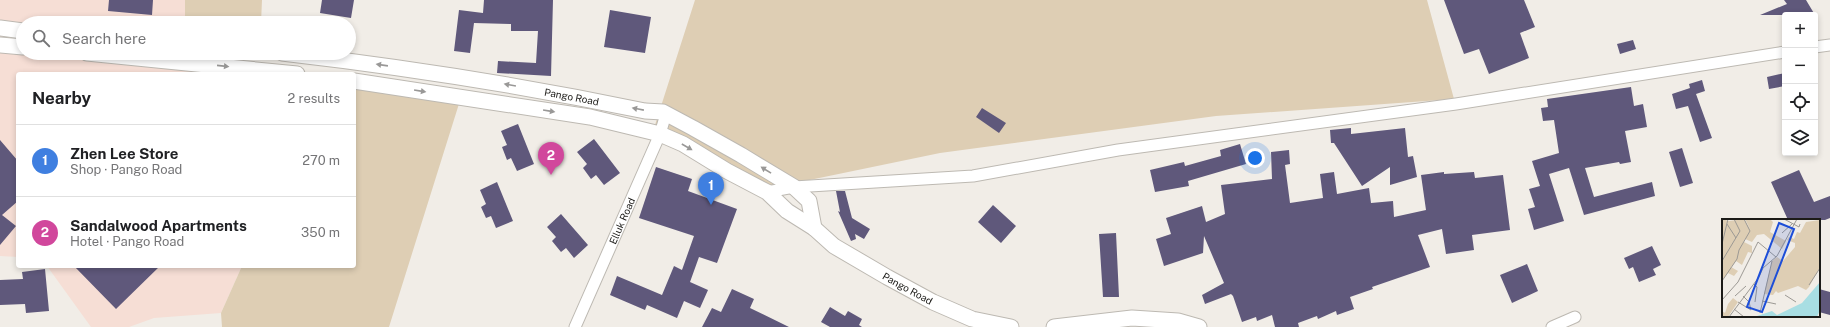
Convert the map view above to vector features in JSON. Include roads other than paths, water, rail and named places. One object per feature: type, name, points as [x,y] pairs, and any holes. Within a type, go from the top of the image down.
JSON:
[{"type":"street","points":[[0,28],[16,30]]},
{"type":"street","points":[[0,45],[16,46]]},
{"type":"street","points":[[1818,47],[1830,45]]},
{"type":"street","points":[[767,192],[794,187],[972,176],[1118,150],[1456,104],[1782,52]]},
{"type":"street","points":[[157,60],[277,72]]},
{"type":"street","name":"Pango Road","points":[[335,60],[471,78],[666,114],[741,155],[794,187],[810,201],[814,228]]},
{"type":"street","name":"Pango Road","points":[[356,81],[590,117],[660,134],[683,144],[767,192],[787,211],[814,228],[841,250],[887,277],[933,302],[972,319],[1011,327]]},
{"type":"street","name":"Elluk Road","points":[[575,327],[660,134],[666,114]]},
{"type":"street","points":[[1552,327],[1575,317]]},
{"type":"street","points":[[1054,327],[1132,318],[1178,321],[1199,327]]},
{"type":"place","name":"Sandalwood Apartments","points":[[551,175]]},
{"type":"place","name":"Zhen Lee Store","points":[[711,205]]}]
